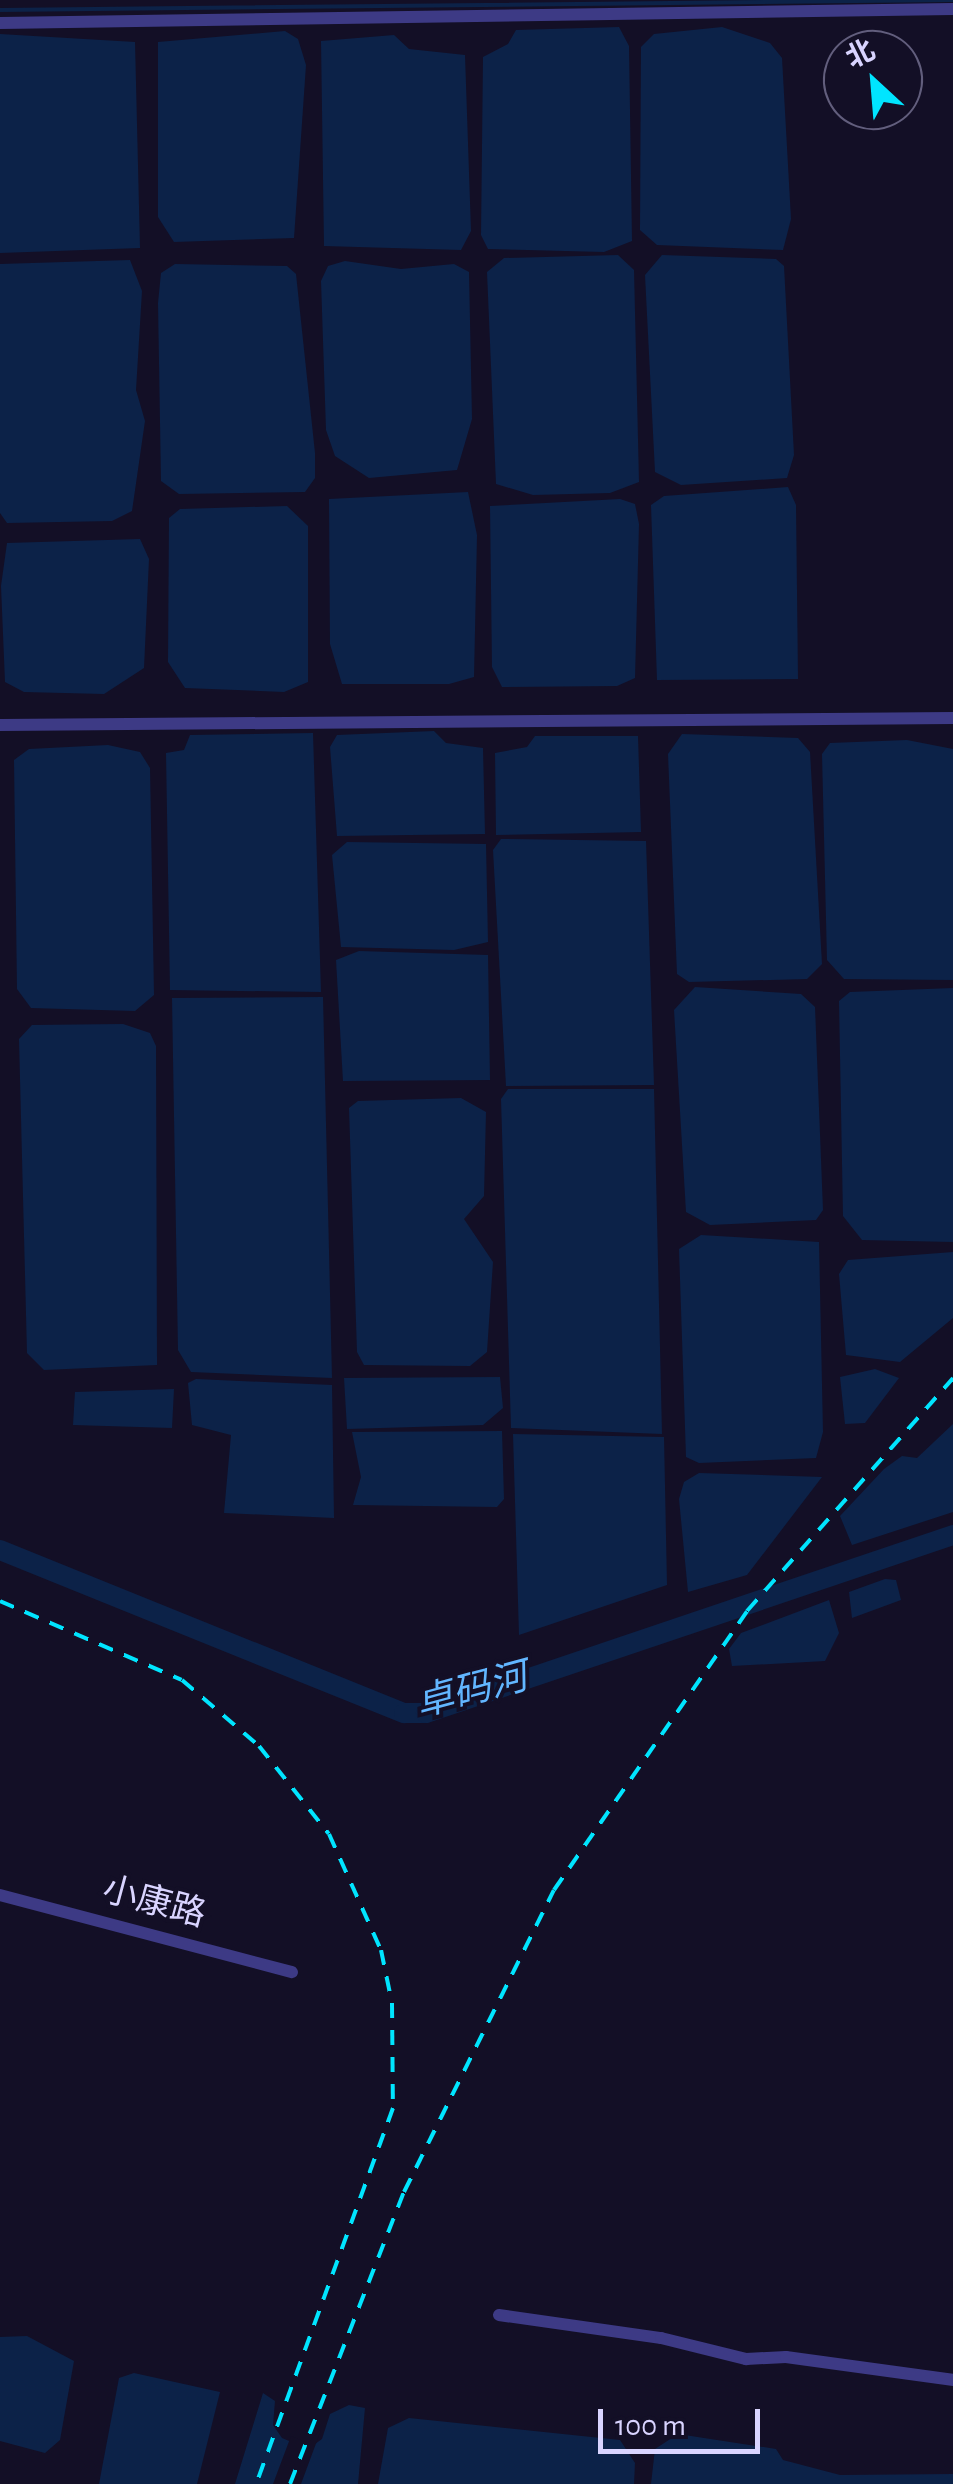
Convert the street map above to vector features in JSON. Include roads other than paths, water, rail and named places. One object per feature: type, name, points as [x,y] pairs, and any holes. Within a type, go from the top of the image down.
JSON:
[{"type":"street","points":[[0,23],[953,9]]},
{"type":"street","points":[[0,725],[953,718]]},
{"type":"street","name":"小康路","points":[[0,1895],[292,1972]]},
{"type":"street","points":[[499,2315],[661,2338],[746,2359],[786,2357],[953,2380]]},
{"type":"water","points":[[619,27],[629,46],[632,241],[604,252],[488,249],[481,235],[483,57],[508,44],[516,30]]},
{"type":"water","points":[[722,27],[770,43],[782,58],[791,219],[783,250],[657,245],[640,230],[641,47],[654,34]]},
{"type":"water","points":[[285,31],[298,39],[306,65],[294,238],[174,242],[158,217],[158,42]]},
{"type":"water","points":[[0,34],[135,42],[140,248],[0,253]]},
{"type":"water","points":[[394,35],[409,49],[465,55],[471,231],[461,250],[324,246],[321,41]]},
{"type":"water","points":[[618,255],[634,270],[639,482],[610,493],[533,495],[496,484],[487,272],[504,258]]},
{"type":"water","points":[[662,255],[776,259],[784,266],[794,455],[787,478],[681,485],[655,472],[645,275]]},
{"type":"water","points":[[130,260],[142,291],[136,390],[145,421],[132,511],[112,521],[7,523],[0,513],[0,264]]},
{"type":"water","points":[[345,261],[401,269],[454,264],[469,272],[472,419],[457,470],[369,478],[335,456],[326,430],[321,281],[328,266]]},
{"type":"water","points":[[175,264],[287,266],[296,274],[315,453],[315,478],[305,492],[179,494],[161,481],[158,303],[161,273]]},
{"type":"water","points":[[788,487],[796,505],[798,679],[657,680],[651,505],[664,496]]},
{"type":"water","points":[[468,492],[477,535],[474,677],[449,684],[342,684],[330,644],[329,499]]},
{"type":"water","points":[[620,499],[635,504],[639,524],[635,678],[617,686],[502,687],[492,667],[490,506]]},
{"type":"water","points":[[287,506],[308,526],[308,682],[284,692],[185,688],[168,662],[169,518],[180,509]]},
{"type":"water","points":[[140,539],[149,559],[144,668],[104,694],[24,692],[5,682],[1,586],[7,543]]},
{"type":"water","points":[[434,731],[446,743],[483,748],[485,834],[337,836],[330,747],[337,735]]},
{"type":"water","points":[[313,733],[321,992],[170,990],[166,753],[184,750],[190,735]]},
{"type":"water","points":[[682,734],[798,738],[810,752],[822,964],[807,979],[689,982],[677,974],[668,754]]},
{"type":"water","points":[[535,736],[638,736],[641,832],[496,835],[495,753],[527,747]]},
{"type":"water","points":[[907,740],[953,749],[953,980],[844,979],[827,960],[822,754],[830,743]]},
{"type":"water","points":[[108,745],[140,752],[150,768],[154,995],[135,1011],[31,1008],[17,989],[14,760],[29,749]]},
{"type":"water","points":[[501,839],[646,841],[654,1085],[506,1086],[493,850]]},
{"type":"water","points":[[347,842],[486,844],[488,942],[454,950],[341,947],[332,855]]},
{"type":"water","points":[[359,951],[488,955],[490,1080],[343,1081],[336,960]]},
{"type":"water","points":[[695,987],[801,994],[815,1007],[823,1210],[816,1220],[710,1225],[686,1212],[674,1010]]},
{"type":"water","points":[[953,988],[953,1242],[862,1240],[843,1216],[839,1001],[850,992]]},
{"type":"water","points":[[323,997],[332,1378],[191,1372],[178,1350],[172,998]]},
{"type":"water","points":[[123,1024],[150,1033],[156,1046],[157,1365],[44,1370],[27,1353],[19,1039],[32,1025]]},
{"type":"water","points":[[508,1089],[654,1089],[662,1434],[511,1428],[501,1099]]},
{"type":"water","points":[[461,1098],[486,1112],[484,1196],[464,1219],[493,1262],[487,1352],[470,1366],[364,1365],[357,1352],[349,1108],[358,1101]]},
{"type":"water","points":[[701,1235],[819,1242],[823,1432],[816,1458],[699,1463],[686,1457],[679,1249]]},
{"type":"water","points":[[953,1252],[953,1318],[900,1362],[846,1355],[839,1274],[848,1260]]},
{"type":"water","points":[[875,1369],[899,1378],[865,1423],[845,1424],[840,1377]]},
{"type":"water","points":[[500,1377],[503,1408],[483,1425],[347,1429],[344,1378]]},
{"type":"water","points":[[196,1379],[332,1385],[334,1518],[224,1513],[231,1435],[192,1425],[188,1383]]},
{"type":"water","points":[[174,1389],[172,1428],[73,1425],[75,1392]]},
{"type":"water","points":[[953,1424],[953,1512],[852,1545],[840,1516],[884,1469],[902,1456],[917,1458]]},
{"type":"water","points":[[502,1431],[504,1499],[497,1507],[353,1505],[361,1477],[352,1432]]},
{"type":"water","points":[[513,1434],[664,1437],[667,1585],[519,1635]]},
{"type":"water","points":[[699,1473],[822,1477],[747,1575],[688,1592],[679,1499],[684,1482]]},
{"type":"water","points":[[885,1579],[896,1580],[901,1600],[852,1618],[849,1592]]},
{"type":"water","points":[[829,1600],[839,1633],[825,1661],[732,1666],[729,1649],[741,1633]]},
{"type":"water","points":[[27,2336],[74,2361],[60,2440],[45,2453],[0,2441],[0,2337]]},
{"type":"water","points":[[134,2373],[220,2392],[197,2484],[99,2484],[119,2378]]},
{"type":"water","points":[[263,2393],[275,2401],[273,2425],[282,2438],[308,2449],[322,2439],[330,2414],[349,2405],[365,2408],[358,2484],[235,2484]]},
{"type":"water","points":[[409,2418],[620,2440],[635,2463],[634,2484],[378,2484],[388,2428]]},
{"type":"water","points":[[678,2434],[776,2449],[783,2460],[840,2475],[953,2474],[953,2484],[651,2484],[655,2449]]},
{"type":"waterway","points":[[0,10],[953,0]]},
{"type":"waterway","name":"卓码河","points":[[0,1550],[404,1713],[426,1713],[953,1535]]},
{"type":"railway","points":[[290,2484],[404,2192],[554,1890],[747,1611],[953,1378]]},
{"type":"railway","points":[[0,1601],[182,1680],[259,1746],[329,1834],[381,1950],[392,2003],[393,2108],[256,2484]]}]
